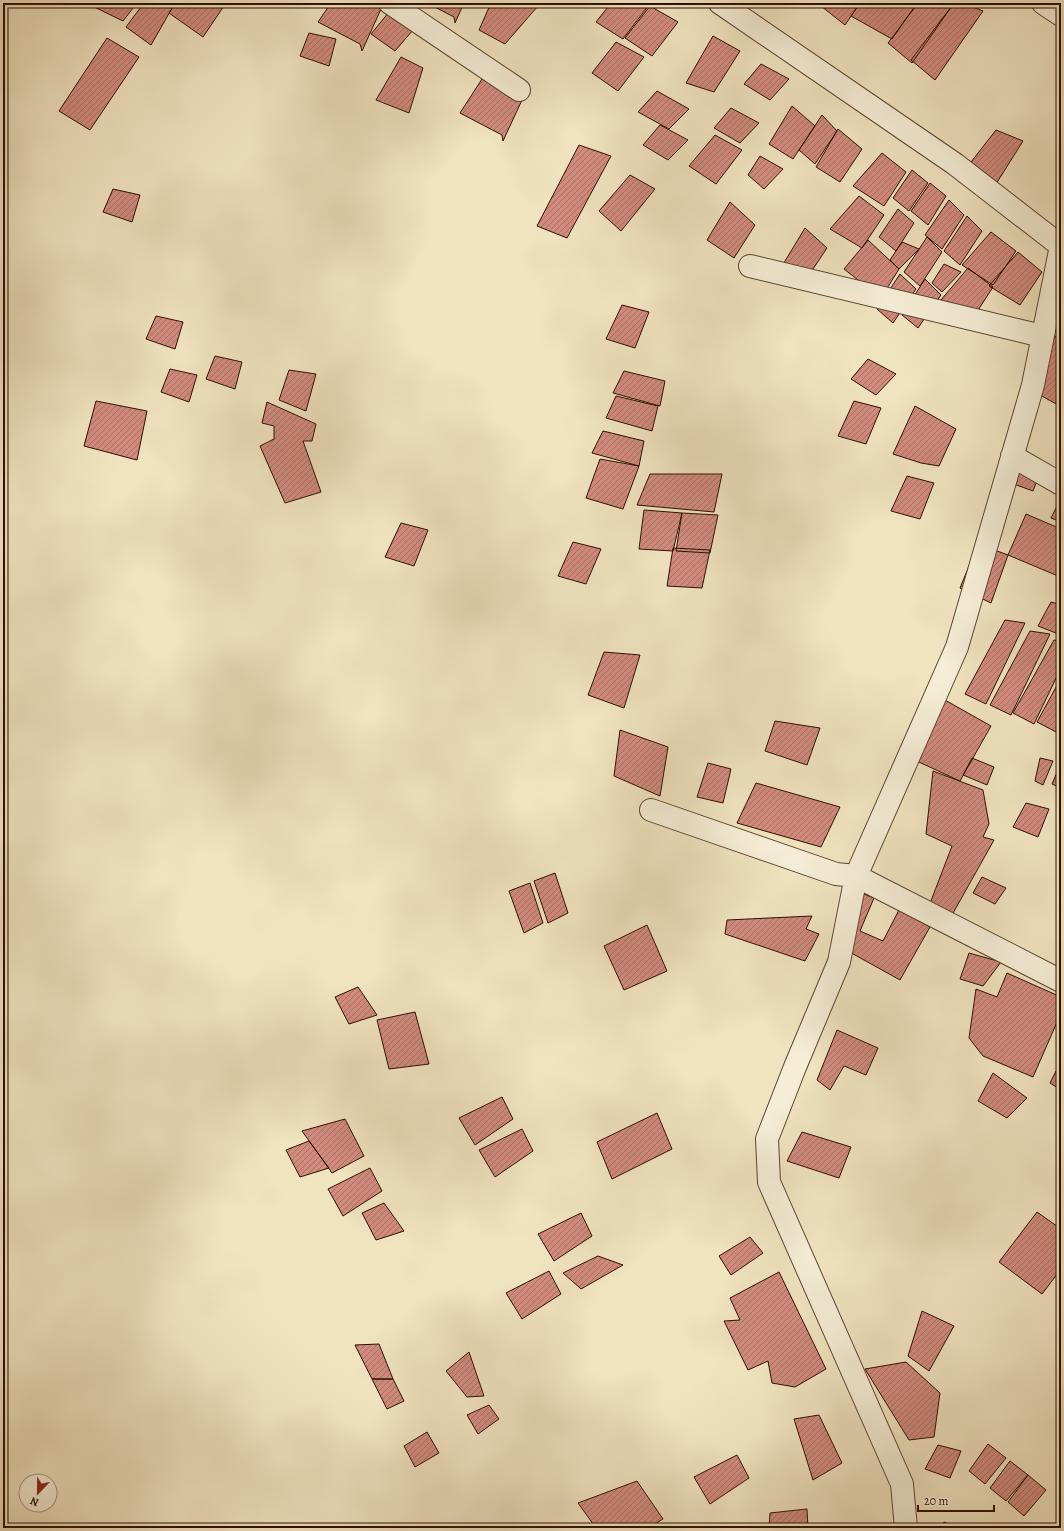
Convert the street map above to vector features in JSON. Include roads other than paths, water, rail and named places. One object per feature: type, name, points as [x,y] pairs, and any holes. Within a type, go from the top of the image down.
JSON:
[{"type":"street","points":[[390,3],[519,90]]},
{"type":"street","points":[[720,3],[955,164],[1061,246],[1033,385],[957,647],[856,876],[839,962],[767,1139],[770,1182],[902,1484],[906,1528]]},
{"type":"street","points":[[1043,3],[1061,15]]},
{"type":"street","points":[[750,266],[1042,336]]},
{"type":"street","points":[[1012,456],[1061,484]]},
{"type":"street","points":[[651,810],[836,874],[856,876],[1061,981]]}]
